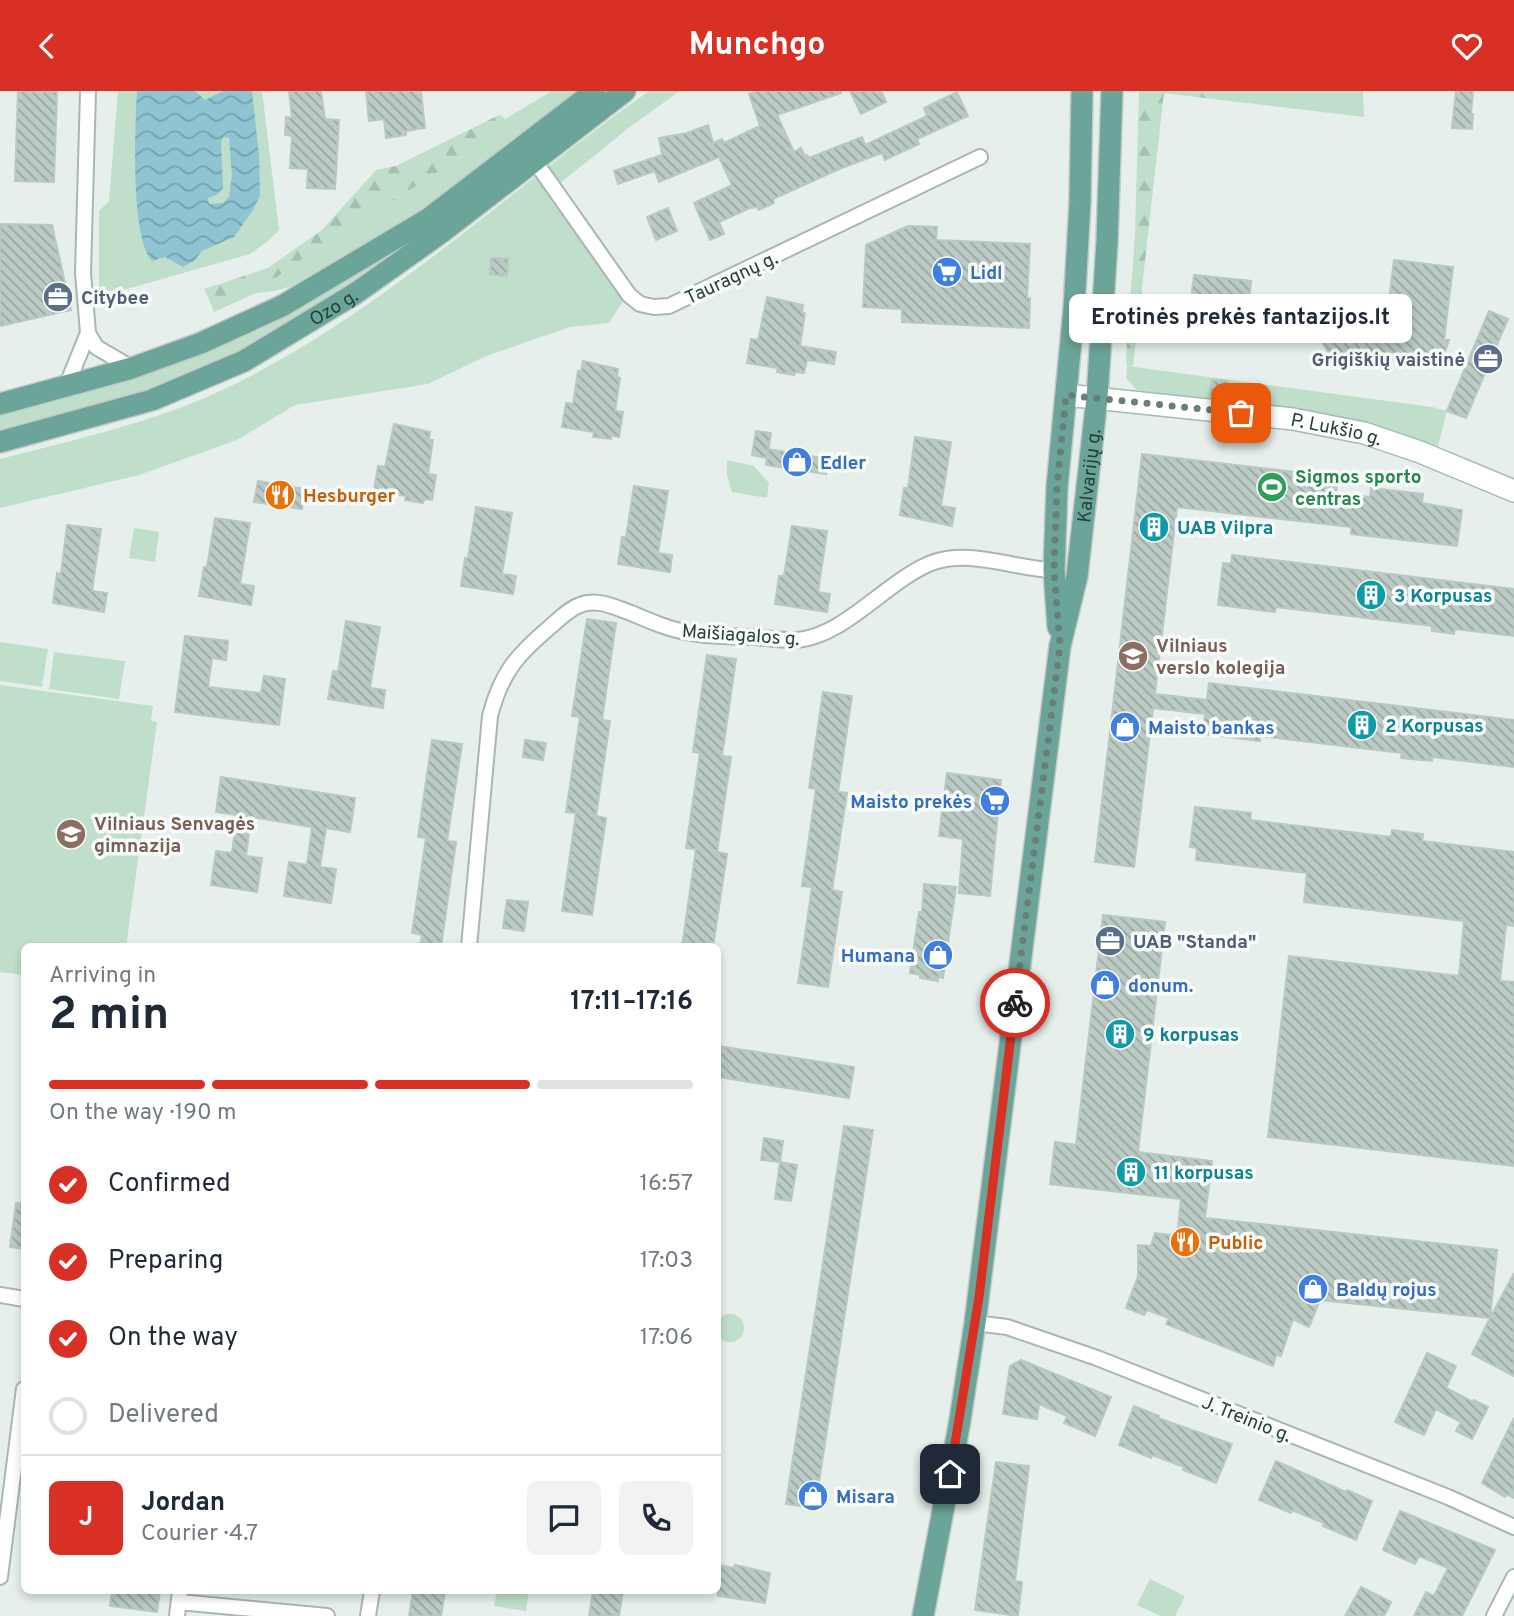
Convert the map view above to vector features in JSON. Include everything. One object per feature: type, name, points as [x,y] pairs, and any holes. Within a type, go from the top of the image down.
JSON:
[{"type":"main road","name":"Ozo g.","points":[[0,404],[132,368],[201,342],[282,306],[428,219],[595,91]]},
{"type":"main road","name":"Ozo g.","points":[[0,442],[152,400],[244,362],[356,293],[442,232],[625,91]]},
{"type":"main road","name":"Kalvarijų g.","points":[[1060,646],[1054,570],[1057,487],[1080,202],[1082,91]]},
{"type":"main road","name":"Kalvarijų g.","points":[[923,1616],[959,1426],[975,1323],[1060,646],[1077,576],[1097,398],[1112,91]]},
{"type":"street","points":[[88,91],[83,273],[88,333],[96,347],[132,368]]},
{"type":"street","name":"Tauragnų g.","points":[[534,160],[629,295],[640,304],[654,307],[669,306],[980,157]]},
{"type":"street","points":[[66,387],[88,333]]},
{"type":"street","name":"P. Lukšio g.","points":[[1066,395],[1293,419],[1364,433],[1420,452],[1514,491]]},
{"type":"street","name":"Maišiagalos g.","points":[[469,943],[490,716],[495,697],[510,664],[526,647],[577,606],[590,601],[604,603],[675,630],[692,633],[795,640],[809,638],[828,630],[918,570],[946,559],[961,557],[1054,570]]},
{"type":"street","points":[[0,1295],[21,1298]]},
{"type":"street","name":"J. Treinio g.","points":[[975,1323],[1007,1327],[1097,1358],[1448,1497],[1514,1527]]},
{"type":"street","points":[[0,1577],[21,1412]]},
{"type":"street","points":[[1494,1616],[1514,1577]]},
{"type":"street","points":[[368,1616],[372,1594]]},
{"type":"street","points":[[179,1603],[327,1616]]},
{"type":"green space","points":[[118,91],[262,91],[279,230],[250,254],[99,297],[99,211],[109,201]]},
{"type":"green space","points":[[552,91],[579,91],[452,189],[375,241],[307,282],[256,293],[214,312],[209,299],[217,303],[276,278],[494,136],[503,127],[505,119]]},
{"type":"green space","points":[[649,91],[680,91],[631,126],[548,193],[623,301],[609,323],[570,327],[486,356],[428,384],[295,405],[237,440],[139,475],[0,508],[0,459],[118,428],[177,409],[233,385],[289,355],[396,284]]},
{"type":"green space","points":[[1139,91],[1213,91],[1213,99],[1164,93],[1133,367],[1127,366],[1126,359],[1135,234]]},
{"type":"green space","points":[[1213,91],[1363,91],[1364,117],[1213,99]]},
{"type":"green space","points":[[499,115],[505,119],[503,127],[494,136],[276,278],[217,303],[209,299],[204,289],[268,268],[322,230],[376,170],[396,166]]},
{"type":"green space","points":[[388,258],[389,261],[244,351],[153,391],[0,434],[0,414],[133,377],[231,342],[311,303]]},
{"type":"green space","points":[[1127,366],[1447,411],[1438,446],[1360,422],[1137,390],[1126,378]]},
{"type":"green space","points":[[727,460],[754,466],[769,483],[767,498],[732,492],[727,475]]},
{"type":"green space","points":[[134,528],[159,532],[155,562],[129,558]]},
{"type":"green space","points":[[0,642],[48,649],[42,687],[0,681]]},
{"type":"green space","points":[[54,652],[125,661],[119,699],[49,689]]},
{"type":"green space","name":"Vilniaus Senvagės gimnazija","points":[[0,685],[153,706],[151,721],[157,722],[127,943],[21,943],[21,975],[0,972]]},
{"type":"green space","points":[[735,1315],[743,1323],[740,1338],[730,1342],[721,1339],[721,1317]]},
{"type":"green space","points":[[1150,1579],[1185,1596],[1175,1616],[1161,1616],[1137,1605]]},
{"type":"green space","points":[[496,1594],[529,1594],[526,1611],[494,1606]]},
{"type":"water","points":[[137,91],[195,91],[205,100],[223,91],[252,91],[259,155],[260,196],[234,237],[202,251],[194,261],[183,267],[165,257],[152,261],[140,229],[135,154]],"holes":[[[224,137],[229,138],[232,175],[229,197],[223,203],[209,204],[208,198],[218,194],[223,188],[221,141]]]},
{"type":"building","points":[[18,91],[57,92],[54,182],[15,181]]},
{"type":"building","points":[[289,91],[321,91],[325,119],[339,120],[335,189],[307,188],[308,169],[290,168],[292,136],[285,135],[286,117],[292,118]]},
{"type":"building","points":[[366,91],[421,91],[425,128],[386,138],[384,119],[369,121]]},
{"type":"building","points":[[757,91],[841,91],[777,115],[794,152],[801,148],[809,158],[862,137],[865,145],[923,118],[927,115],[924,108],[957,92],[968,116],[917,139],[919,144],[885,160],[882,153],[839,169],[773,199],[774,203],[759,210],[757,207],[750,208],[719,222],[724,234],[710,240],[694,203],[732,185],[719,157],[659,182],[655,171],[618,184],[614,171],[662,155],[659,138],[687,133],[708,125],[713,143],[722,139],[724,143],[760,126],[749,94]]},
{"type":"building","points":[[850,91],[881,91],[886,102],[861,114]]},
{"type":"building","points":[[1456,91],[1473,91],[1472,129],[1452,128]]},
{"type":"building","points":[[668,208],[677,231],[656,240],[647,217]]},
{"type":"building","points":[[0,224],[52,225],[71,310],[0,326]]},
{"type":"building","name":"Lidl","points":[[908,226],[937,227],[936,240],[1030,244],[1027,298],[1030,298],[1029,328],[902,322],[902,309],[863,307],[866,245]]},
{"type":"building","points":[[491,258],[508,259],[507,276],[490,274]]},
{"type":"building","points":[[1394,260],[1453,267],[1444,340],[1449,340],[1445,352],[1434,362],[1434,366],[1392,360],[1374,361],[1374,358],[1329,353],[1322,342],[1321,331],[1331,317],[1386,324]]},
{"type":"building","points":[[1194,275],[1251,281],[1248,313],[1190,307]]},
{"type":"building","points":[[767,297],[803,305],[802,313],[805,313],[800,346],[836,352],[834,364],[807,360],[804,373],[795,372],[794,375],[777,372],[778,368],[747,363],[751,339],[758,340]]},
{"type":"building","points":[[1489,311],[1508,319],[1466,418],[1447,411]]},
{"type":"building","points":[[583,361],[618,369],[617,377],[620,378],[615,411],[623,412],[619,437],[593,437],[594,432],[562,427],[566,403],[573,404],[578,371],[581,371]]},
{"type":"building","points":[[1212,380],[1228,381],[1227,397],[1210,395]]},
{"type":"building","points":[[394,424],[430,432],[429,440],[433,440],[428,474],[436,475],[432,500],[424,499],[423,503],[405,500],[406,496],[374,491],[378,466],[385,467]]},
{"type":"building","points":[[756,431],[771,433],[767,458],[752,455]]},
{"type":"building","points":[[915,437],[951,442],[941,506],[955,508],[952,526],[900,515],[904,488],[908,488]]},
{"type":"building","name":"Edler","points":[[768,449],[828,459],[826,474],[766,465]]},
{"type":"building","points":[[1142,454],[1338,477],[1336,493],[1370,497],[1371,488],[1423,494],[1422,503],[1462,510],[1457,546],[1351,534],[1351,527],[1177,507],[1155,694],[1207,700],[1209,683],[1514,720],[1514,767],[1432,757],[1432,761],[1401,758],[1402,753],[1260,736],[1260,741],[1203,734],[1205,714],[1153,708],[1134,867],[1095,862]]},
{"type":"building","name":"Hesburger","points":[[258,481],[305,489],[302,509],[254,502]]},
{"type":"building","points":[[634,486],[668,491],[658,553],[672,555],[670,572],[618,564],[622,537],[626,537]]},
{"type":"building","points":[[476,507],[512,513],[502,574],[516,576],[513,594],[461,586]]},
{"type":"building","points":[[215,518],[250,523],[240,584],[254,586],[251,605],[199,596]]},
{"type":"building","points":[[67,525],[101,529],[92,591],[107,593],[104,612],[53,603],[57,573],[61,574]]},
{"type":"building","points":[[792,526],[827,531],[818,592],[830,594],[827,612],[775,604],[779,576],[784,576]]},
{"type":"building","name":"3 Korpusas","points":[[1232,555],[1514,589],[1514,636],[1455,629],[1454,634],[1432,631],[1432,626],[1276,607],[1275,612],[1218,605],[1223,563],[1231,564]]},
{"type":"building","points":[[587,619],[616,623],[602,720],[610,721],[596,816],[606,818],[592,915],[562,911],[576,813],[566,812],[580,717],[572,716]]},
{"type":"building","points":[[346,621],[380,627],[370,688],[385,690],[383,708],[328,699],[333,671],[338,672]]},
{"type":"building","points":[[185,636],[228,641],[226,660],[212,658],[208,687],[261,693],[264,676],[285,679],[279,725],[175,712]]},
{"type":"building","points":[[707,655],[736,659],[722,756],[731,757],[717,852],[727,854],[714,943],[683,943],[696,849],[686,848],[700,753],[693,752]]},
{"type":"building","points":[[823,692],[852,696],[838,792],[847,793],[832,890],[842,892],[828,987],[798,983],[812,887],[802,886],[816,789],[809,788]]},
{"type":"building","points":[[432,740],[462,744],[447,841],[456,842],[442,943],[421,943],[422,935],[412,933],[426,838],[418,837]]},
{"type":"building","points":[[525,740],[546,743],[543,760],[523,757]]},
{"type":"building","points":[[947,773],[1001,780],[990,896],[959,893],[963,839],[939,836]]},
{"type":"building","points":[[221,777],[355,798],[350,832],[326,828],[320,867],[336,869],[331,903],[284,896],[289,862],[307,865],[312,827],[251,817],[246,856],[262,858],[257,892],[211,885],[216,851],[232,853],[237,815],[216,812]]},
{"type":"building","points":[[1195,807],[1251,813],[1250,820],[1391,837],[1392,830],[1423,834],[1422,841],[1514,852],[1514,926],[1506,925],[1500,981],[1514,982],[1514,1166],[1268,1137],[1289,956],[1459,976],[1464,921],[1304,902],[1307,873],[1196,860],[1197,848],[1190,847]]},
{"type":"building","points":[[924,884],[956,887],[943,978],[938,977],[938,981],[910,973],[919,912],[922,912]]},
{"type":"building","points":[[507,900],[528,902],[524,931],[503,928]]},
{"type":"building","name":"Baldų rojus","points":[[1103,915],[1165,922],[1138,1152],[1212,1161],[1205,1218],[1497,1250],[1490,1318],[1320,1300],[1309,1327],[1293,1319],[1281,1356],[1276,1355],[1273,1366],[1166,1324],[1169,1318],[1147,1310],[1144,1315],[1126,1308],[1138,1276],[1138,1245],[1151,1246],[1155,1233],[1177,1236],[1181,1199],[1050,1184],[1055,1142],[1076,1145]]},
{"type":"building","points":[[721,1046],[854,1067],[849,1098],[721,1077]]},
{"type":"building","points":[[844,1126],[873,1130],[815,1508],[786,1504]]},
{"type":"building","points":[[764,1138],[783,1141],[780,1162],[761,1160]]},
{"type":"building","points":[[780,1162],[797,1165],[791,1201],[775,1199]]},
{"type":"building","points":[[16,1203],[21,1204],[21,1249],[10,1247]]},
{"type":"building","points":[[1514,1273],[1514,1376],[1472,1354]]},
{"type":"building","points":[[1427,1353],[1456,1366],[1446,1388],[1488,1407],[1472,1439],[1456,1431],[1461,1422],[1436,1409],[1424,1435],[1395,1422]]},
{"type":"building","points":[[1021,1360],[1111,1397],[1095,1436],[1064,1423],[1067,1416],[1039,1404],[1037,1419],[1003,1414],[1010,1366]]},
{"type":"building","points":[[1134,1406],[1159,1416],[1158,1418],[1232,1444],[1216,1483],[1183,1470],[1184,1467],[1119,1445]]},
{"type":"building","points":[[1514,1418],[1514,1498],[1506,1494],[1505,1497],[1482,1483]]},
{"type":"building","points":[[1276,1461],[1372,1501],[1356,1540],[1323,1526],[1324,1523],[1259,1500]]},
{"type":"building","points":[[996,1462],[1029,1466],[1015,1581],[1022,1582],[1018,1616],[975,1610]]},
{"type":"building","points":[[1400,1511],[1495,1550],[1462,1616],[1414,1616],[1426,1592],[1434,1596],[1448,1568],[1419,1556],[1415,1564],[1383,1550]]},
{"type":"building","points":[[735,1565],[770,1573],[765,1603],[718,1596],[721,1594],[721,1566],[734,1568]]},
{"type":"building","points":[[1361,1587],[1391,1602],[1384,1616],[1345,1616]]},
{"type":"building","points":[[112,1594],[160,1594],[157,1612],[110,1606]]},
{"type":"building","points":[[413,1594],[445,1594],[441,1616],[409,1616]]},
{"type":"building","points":[[593,1594],[623,1594],[619,1616],[589,1616]]},
{"type":"way so far","points":[[1015,1003],[1060,646],[1054,570],[1057,487],[1066,395],[1241,413]]},
{"type":"place","name":"Lidl","points":[[947,272]]},
{"type":"place","name":"Citybee","points":[[58,297]]},
{"type":"place","name":"Grigiškių vaistinė","points":[[1488,359]]},
{"type":"place","name":"Erotinės prekės fantazijos.lt","points":[[1241,413]]},
{"type":"place","name":"Edler","points":[[797,462]]},
{"type":"place","name":"Sigmos sporto centras","points":[[1272,487]]},
{"type":"place","name":"Hesburger","points":[[280,495]]},
{"type":"place","name":"UAB Vilpra","points":[[1154,527]]},
{"type":"place","name":"3 Korpusas","points":[[1371,595]]},
{"type":"place","name":"Vilniaus verslo kolegija","points":[[1133,656]]},
{"type":"place","name":"2 Korpusas","points":[[1362,725]]},
{"type":"place","name":"Maisto bankas","points":[[1125,727]]},
{"type":"place","name":"Maisto prekės","points":[[995,801]]},
{"type":"place","name":"Vilniaus Senvagės gimnazija","points":[[71,834]]},
{"type":"place","name":"UAB \"Standa\"","points":[[1110,941]]},
{"type":"place","name":"Humana","points":[[938,955]]},
{"type":"place","name":"donum.","points":[[1105,985]]},
{"type":"place","name":"9 korpusas","points":[[1120,1034]]},
{"type":"place","name":"11 korpusas","points":[[1131,1172]]},
{"type":"place","name":"Public","points":[[1185,1242]]},
{"type":"place","name":"Baldų rojus","points":[[1313,1289]]},
{"type":"place","name":"Misara","points":[[813,1496]]},
{"type":"route","points":[[950,1474],[979,1297],[1015,1003]]}]
